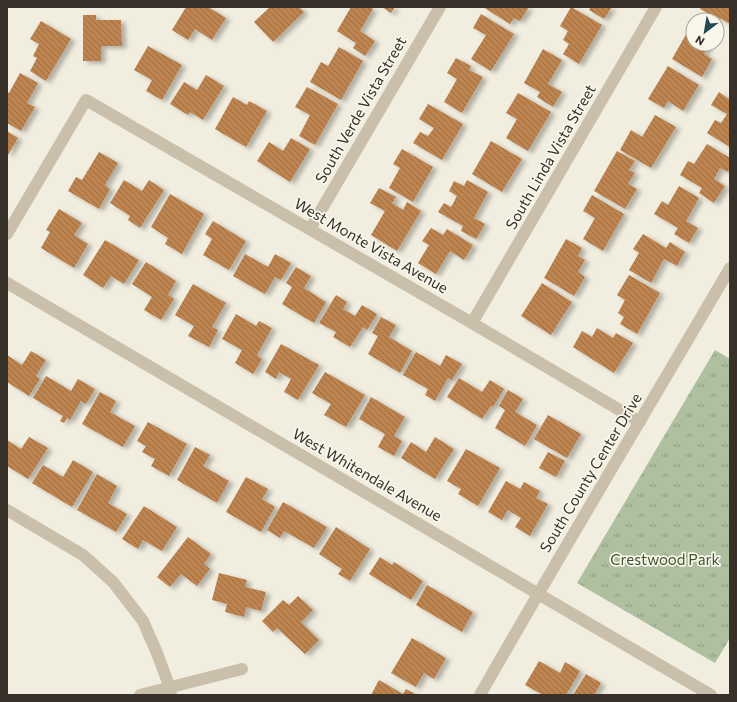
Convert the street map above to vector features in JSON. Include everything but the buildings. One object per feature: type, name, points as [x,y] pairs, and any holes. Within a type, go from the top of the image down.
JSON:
[{"type":"street","name":"South Verde Vista Street","points":[[310,229],[440,7]]},
{"type":"street","name":"South Linda Vista Street","points":[[472,323],[656,7]]},
{"type":"street","name":"West Monte Vista Avenue","points":[[7,234],[86,100],[640,422]]},
{"type":"street","name":"South County Center Drive","points":[[480,695],[538,593],[730,268]]},
{"type":"street","name":"West Whitendale Avenue","points":[[7,283],[711,695]]},
{"type":"street","points":[[7,510],[83,555],[113,582],[143,621],[170,691]]},
{"type":"street","points":[[140,695],[170,691],[242,669]]},
{"type":"green space","name":"Crestwood Park","points":[[715,350],[730,359],[730,638],[715,663],[577,583]]}]
